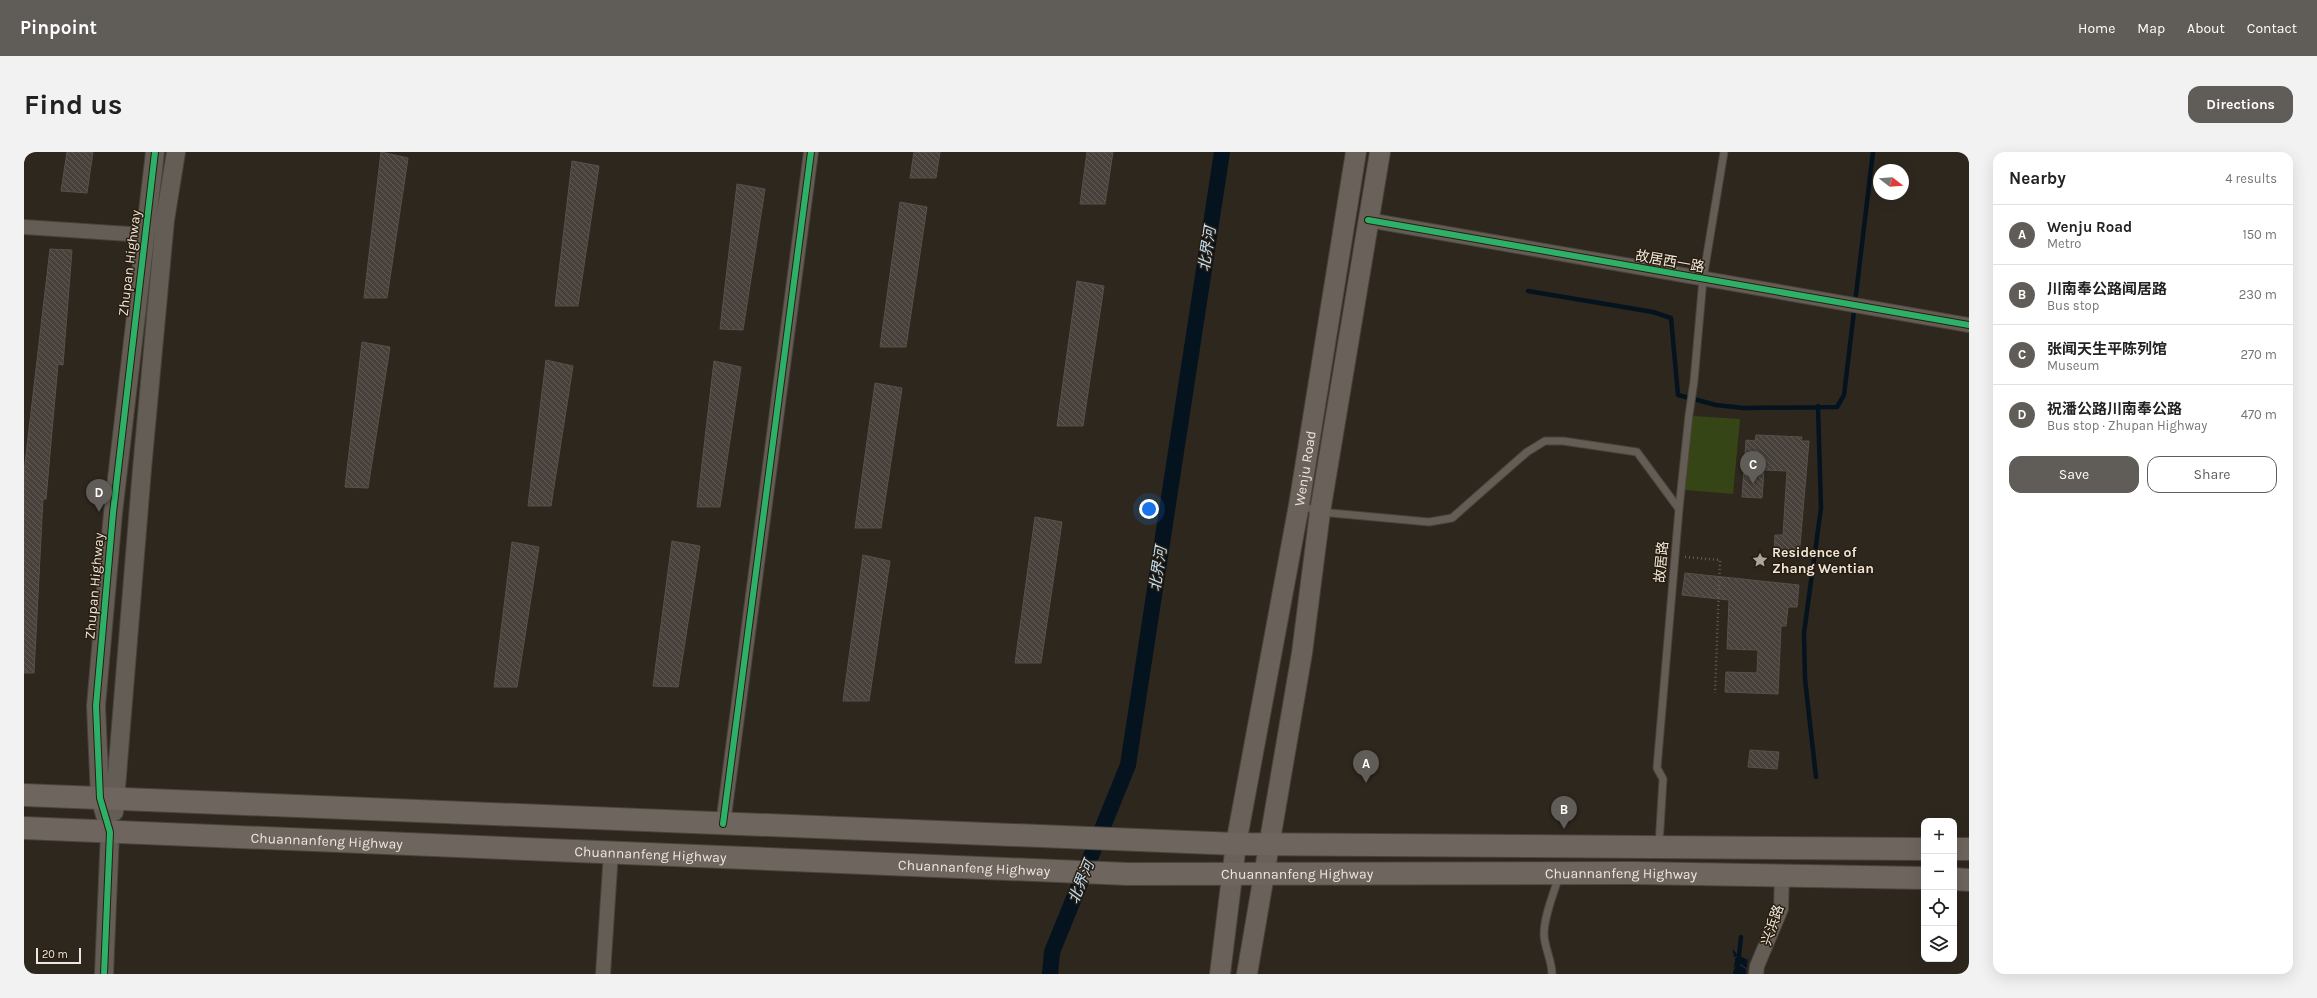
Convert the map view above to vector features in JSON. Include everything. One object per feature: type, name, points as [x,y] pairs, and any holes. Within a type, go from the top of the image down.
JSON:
[{"type":"main road","name":"Wenju Road","points":[[1220,974],[1234,873],[1236,844],[1299,505],[1356,152]]},
{"type":"main road","points":[[1247,974],[1264,873],[1271,844],[1302,653],[1320,512],[1380,152]]},
{"type":"main road","name":"Chuannanfeng Highway","points":[[24,795],[1056,838],[1236,844],[1921,849]]},
{"type":"main road","name":"Chuannanfeng Highway","points":[[24,828],[611,852],[1038,872],[1128,874],[1560,873],[1921,878]]},
{"type":"main road","points":[[1957,849],[1969,849]]},
{"type":"main road","points":[[1957,879],[1969,880]]},
{"type":"street","name":"Zhupan Highway","points":[[108,798],[96,706],[113,513],[144,235],[155,152]]},
{"type":"street","points":[[104,974],[110,832],[108,798],[143,461],[165,220],[176,152]]},
{"type":"street","points":[[723,824],[811,152]]},
{"type":"street","name":"故居西一路","points":[[1368,220],[1703,280],[1841,302],[1969,325]]},
{"type":"street","points":[[24,227],[144,235]]},
{"type":"street","points":[[603,974],[611,852]]},
{"type":"street","name":"兴浜路","points":[[1756,974],[1757,966],[1781,909],[1782,875]]},
{"type":"lane","name":"故居路","points":[[1659,847],[1663,779],[1657,768],[1678,510],[1688,415],[1694,381],[1703,280],[1724,152]]},
{"type":"lane","points":[[1299,505],[1320,512],[1429,522],[1452,518],[1526,452],[1545,441],[1563,441],[1637,452],[1678,510]]},
{"type":"lane","points":[[1552,974],[1552,962],[1544,934],[1548,911],[1560,873]]},
{"type":"path","points":[[1675,556],[1720,560],[1715,692]]},
{"type":"green space","points":[[1692,416],[1740,419],[1733,494],[1685,490]]},
{"type":"water","points":[[1732,948],[1739,957],[1748,958],[1746,974],[1733,974],[1735,960]]},
{"type":"building","points":[[67,152],[93,152],[87,193],[61,191]]},
{"type":"building","points":[[381,152],[408,158],[387,298],[364,298]]},
{"type":"building","points":[[914,152],[940,152],[936,178],[910,178]]},
{"type":"building","points":[[1087,152],[1113,152],[1105,204],[1080,204]]},
{"type":"building","points":[[572,161],[599,166],[578,306],[555,306]]},
{"type":"building","points":[[737,184],[765,189],[743,330],[720,329]]},
{"type":"building","points":[[900,202],[927,207],[906,347],[880,347]]},
{"type":"building","points":[[50,249],[72,250],[63,365],[58,364],[46,499],[43,499],[34,673],[24,673],[24,472]]},
{"type":"building","points":[[1077,281],[1104,286],[1083,426],[1057,426]]},
{"type":"building","points":[[362,342],[390,347],[368,488],[345,487]]},
{"type":"building","points":[[546,360],[573,366],[551,506],[528,506]]},
{"type":"building","points":[[714,361],[741,367],[720,507],[697,507]]},
{"type":"building","points":[[875,383],[902,388],[881,528],[855,528]]},
{"type":"building","points":[[1756,435],[1802,437],[1801,441],[1809,441],[1799,557],[1774,555],[1775,535],[1783,535],[1787,471],[1764,470],[1762,498],[1742,497],[1746,440],[1755,441]]},
{"type":"building","points":[[1035,517],[1062,522],[1041,663],[1015,663]]},
{"type":"building","points":[[672,541],[700,546],[678,687],[653,686]]},
{"type":"building","points":[[512,542],[539,547],[517,687],[494,687]]},
{"type":"building","points":[[863,555],[890,561],[869,701],[843,701]]},
{"type":"building","points":[[1685,573],[1799,585],[1797,607],[1788,607],[1786,626],[1781,626],[1778,694],[1725,692],[1726,672],[1757,673],[1758,650],[1727,649],[1729,600],[1682,595]]},
{"type":"building","points":[[1750,750],[1779,752],[1777,769],[1748,767]]},
{"type":"waterway","name":"北界河","points":[[1050,974],[1052,952],[1128,765],[1222,152]]},
{"type":"waterway","points":[[1528,291],[1653,312],[1671,318],[1678,395],[1716,405],[1743,408],[1837,407],[1844,395],[1873,152]]},
{"type":"waterway","points":[[1816,777],[1805,679],[1804,633],[1821,508],[1818,406]]},
{"type":"waterway","points":[[1737,974],[1741,937]]},
{"type":"cycle path","points":[[104,974],[110,832],[100,798],[96,706],[113,513],[155,152]]},
{"type":"cycle path","points":[[723,824],[811,152]]},
{"type":"cycle path","points":[[1368,220],[1969,325]]},
{"type":"place","name":"张闻天生平陈列馆","points":[[1753,484]]},
{"type":"place","name":"祝潘公路川南奉公路","points":[[99,512]]},
{"type":"place","name":"Residence of Zhang Wentian","points":[[1760,560]]},
{"type":"place","name":"Wenju Road","points":[[1366,783]]},
{"type":"place","name":"川南奉公路闻居路","points":[[1564,829]]}]
